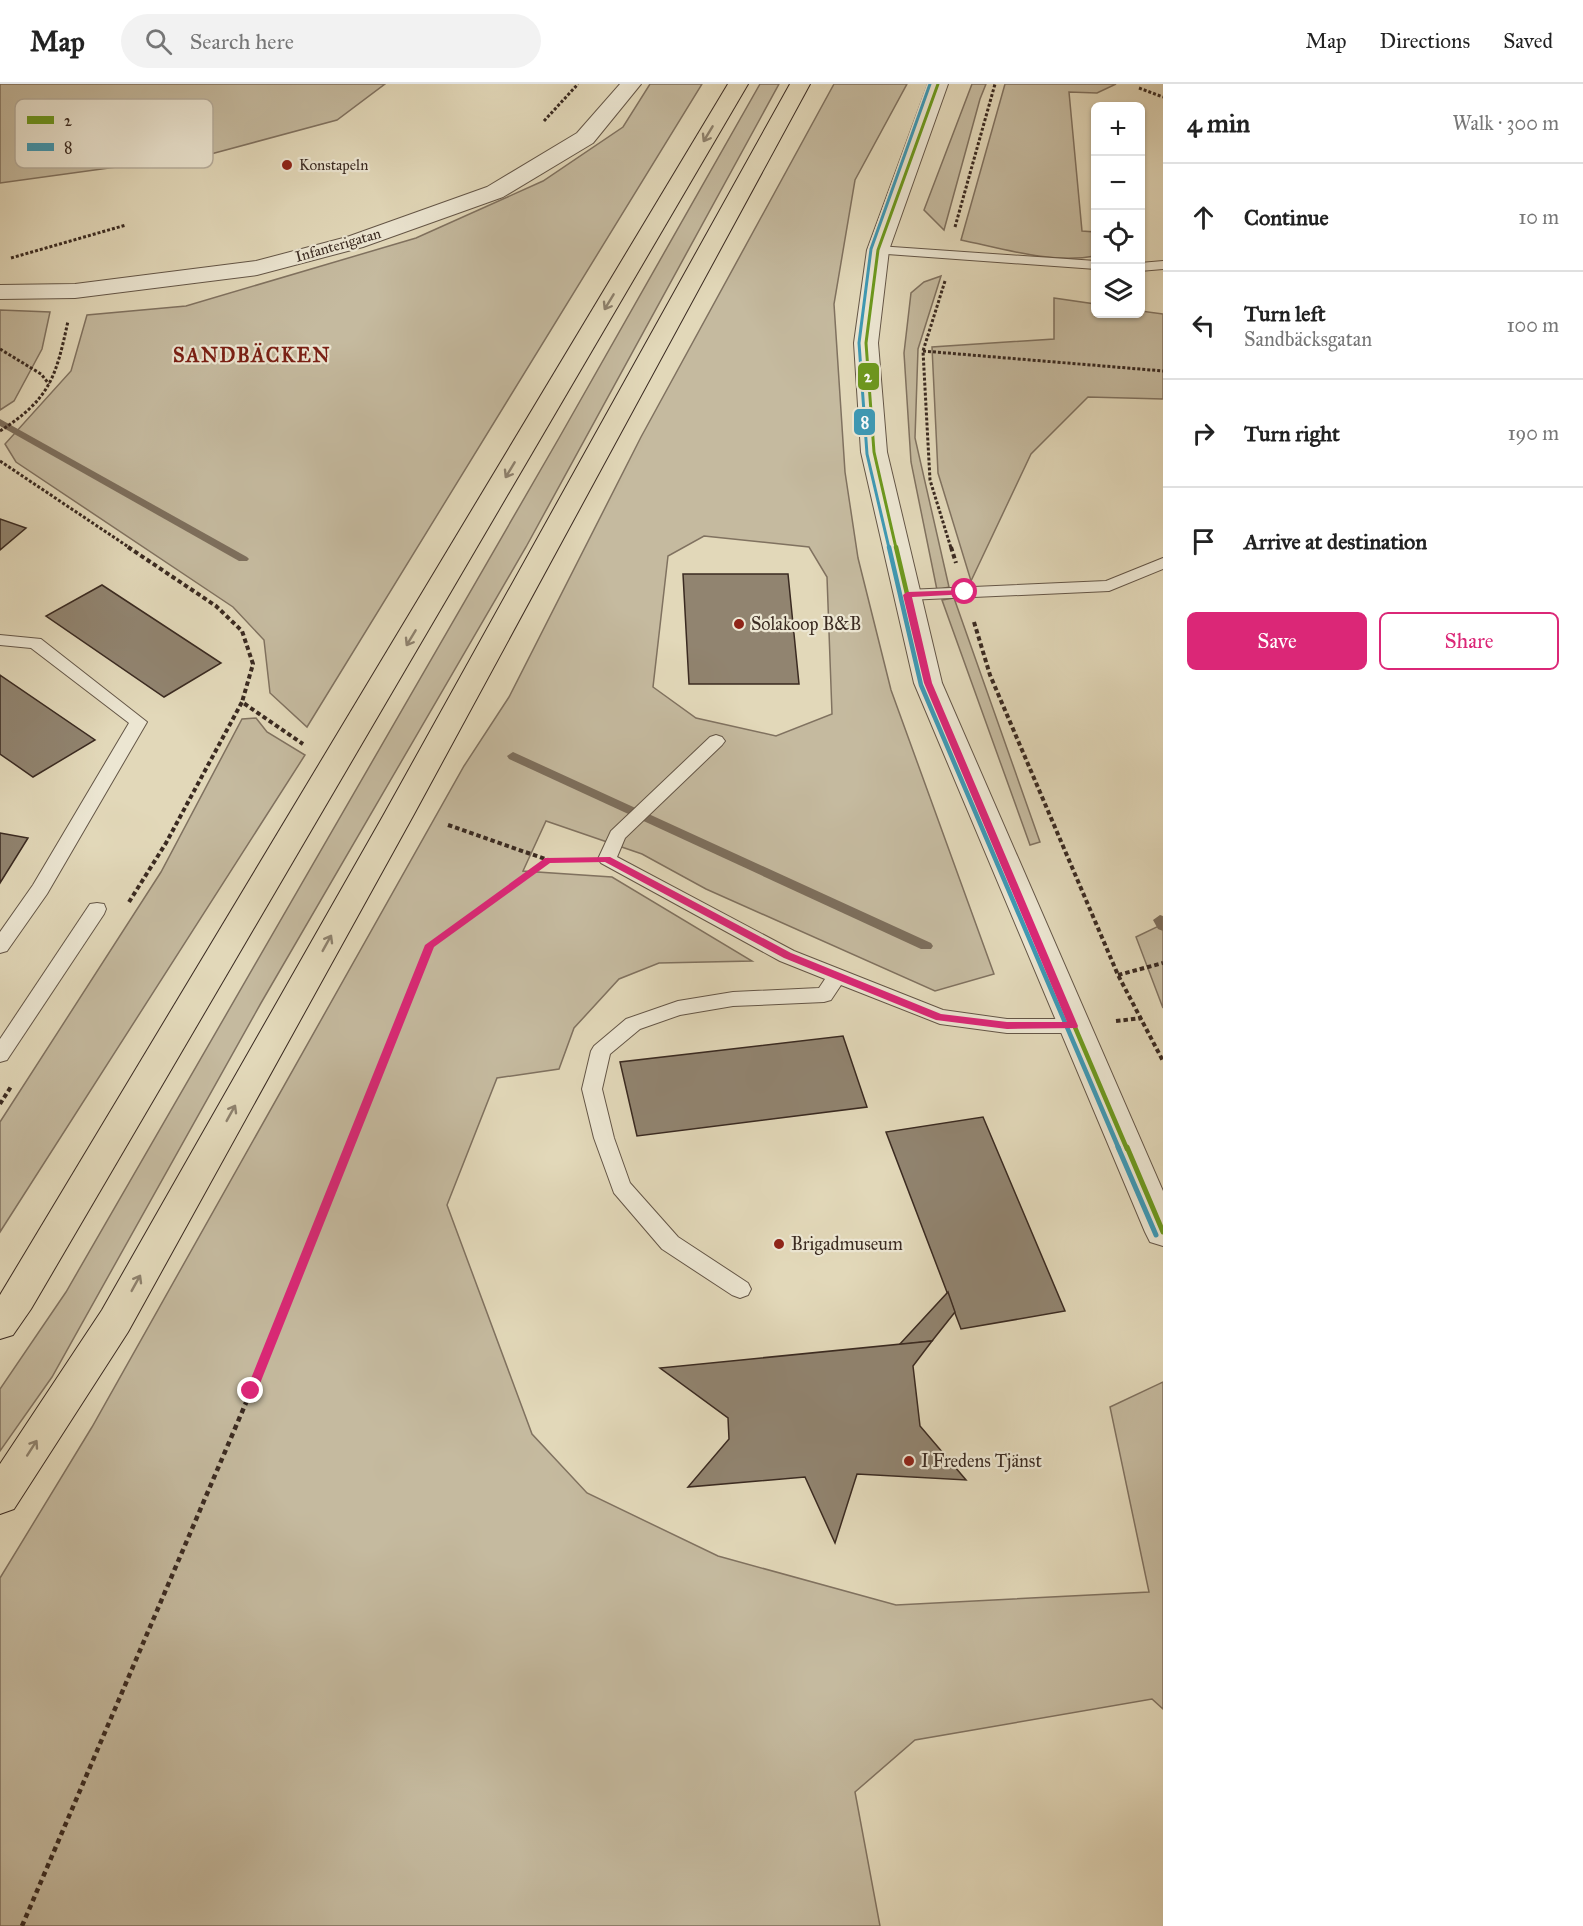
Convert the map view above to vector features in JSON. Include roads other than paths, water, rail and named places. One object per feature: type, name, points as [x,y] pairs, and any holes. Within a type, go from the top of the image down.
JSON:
[{"type":"highway","points":[[0,1324],[18,1299],[316,799],[738,84]]},
{"type":"highway","points":[[0,1497],[115,1321],[403,806],[800,84]]},
{"type":"street","name":"Infanterigatan","points":[[0,292],[75,291],[257,268],[355,242],[495,192],[585,138],[631,84]]},
{"type":"street","points":[[938,84],[878,250],[866,343],[874,452],[928,683],[1163,1232]]},
{"type":"lane","points":[[878,250],[1091,265]]},
{"type":"lane","points":[[1145,267],[1163,265]]},
{"type":"lane","points":[[907,595],[1109,586],[1163,563]]},
{"type":"lane","points":[[0,640],[35,644],[138,722],[40,889],[0,946]]},
{"type":"lane","points":[[716,741],[617,835],[607,859],[787,956],[940,1017],[1007,1026],[1073,1026]]},
{"type":"lane","points":[[0,1054],[97,909]]},
{"type":"lane","points":[[740,1289],[670,1243],[621,1187],[604,1138],[592,1089],[601,1052],[633,1024],[678,1008],[733,999],[824,995],[836,977]]},
{"type":"waterway","points":[[0,422],[243,559]]},
{"type":"waterway","points":[[513,756],[926,946]]},
{"type":"waterway","points":[[1160,920],[1163,926]]},
{"type":"place","name":"Konstapeln","points":[[287,165]]},
{"type":"place","name":"Solakoop B&B","points":[[739,624]]},
{"type":"place","name":"Brigadmuseum","points":[[779,1244]]},
{"type":"place","name":"I Fredens Tjänst","points":[[909,1461]]},
{"type":"district","name":"SANDBÄCKEN","points":[[252,355]]}]
